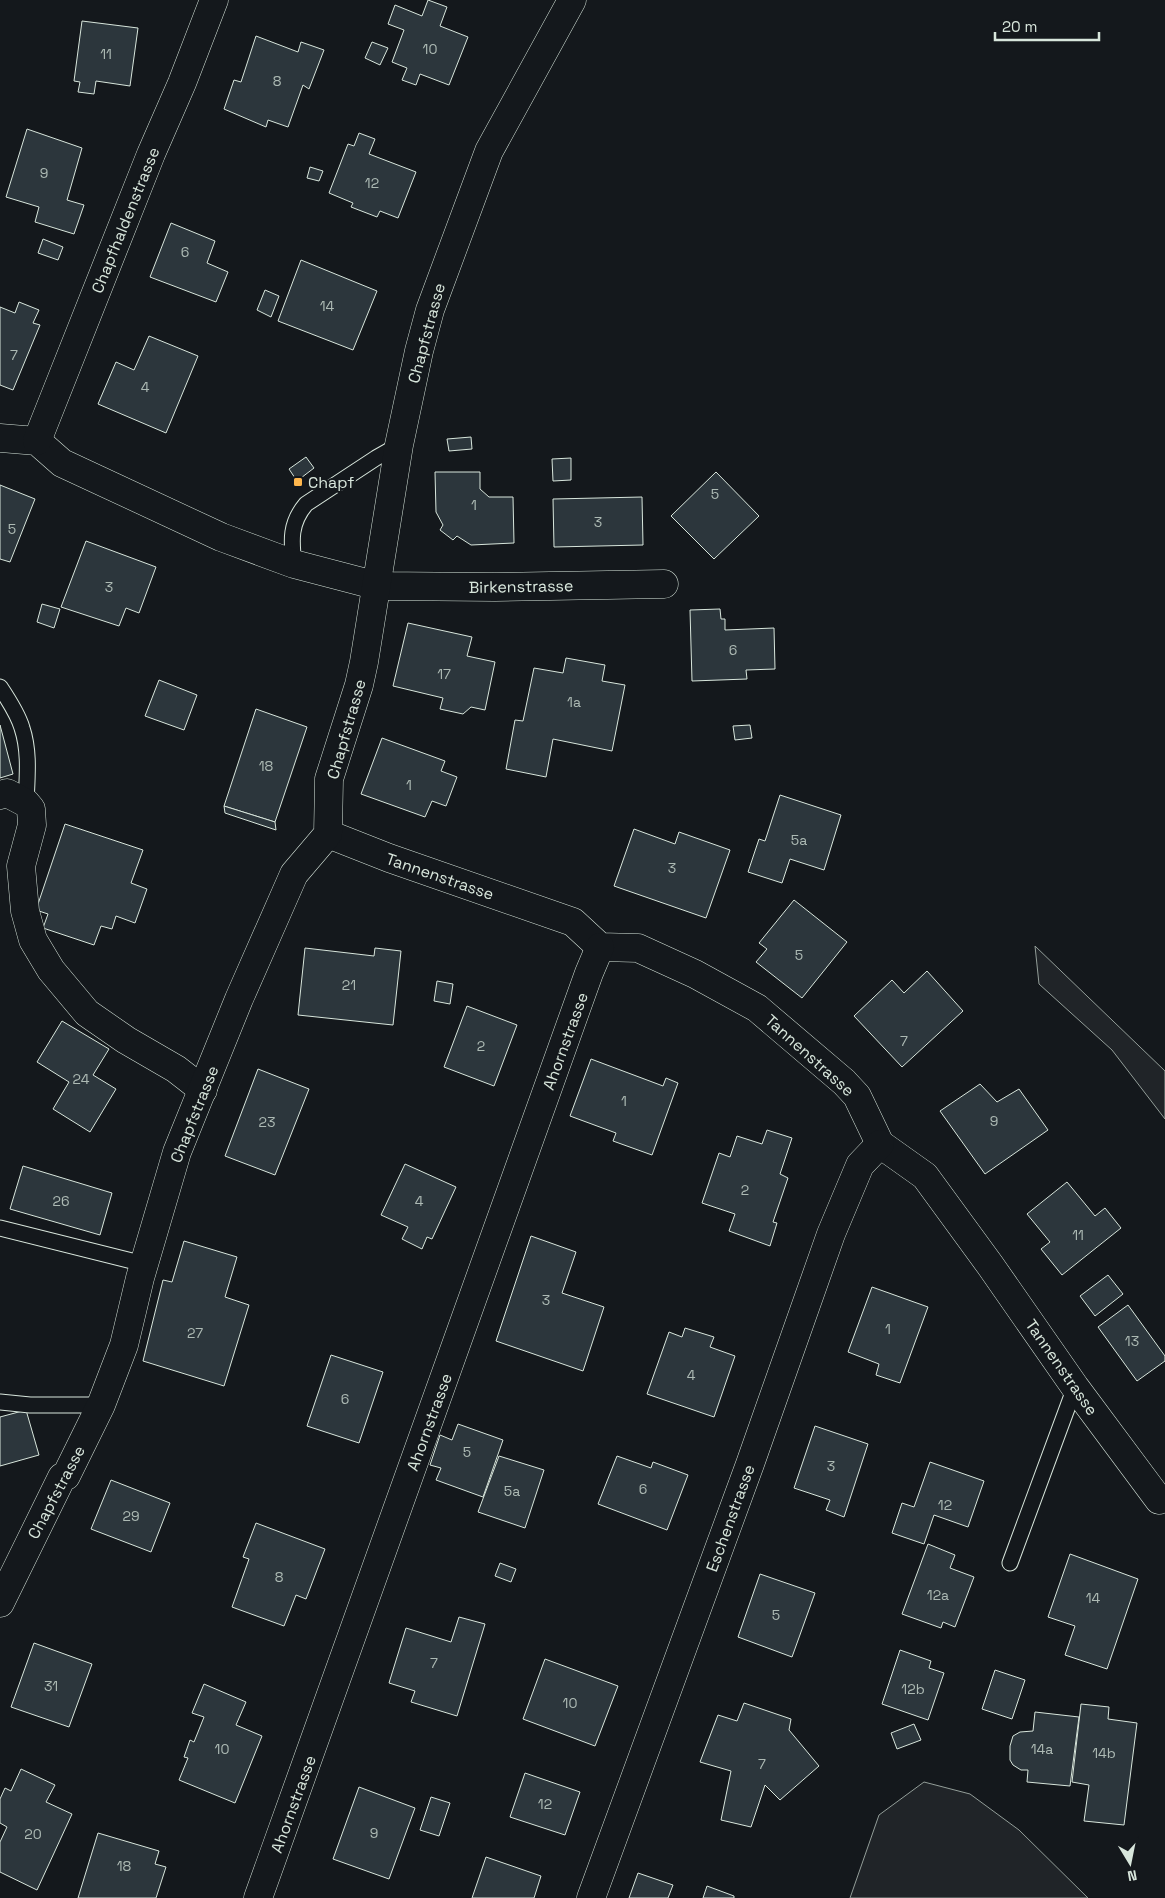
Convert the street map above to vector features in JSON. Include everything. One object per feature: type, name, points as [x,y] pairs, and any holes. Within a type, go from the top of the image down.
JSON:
[{"type":"street","name":"Chapfhaldenstrasse","points":[[37,441],[214,0]]},
{"type":"street","name":"Chapfstrasse","points":[[0,1603],[62,1477],[66,1476],[100,1405],[124,1345],[144,1264],[177,1152],[239,999],[294,874],[328,834],[330,780],[359,686],[378,586],[399,445],[419,351],[430,310],[486,160],[572,0]]},
{"type":"street","points":[[0,438],[37,441],[62,463],[221,537],[294,564],[378,586]]},
{"type":"street","name":"Birkenstrasse","points":[[378,586],[495,587],[664,584]]},
{"type":"street","points":[[0,795],[6,793],[26,803],[31,809],[32,825],[20,866],[25,912],[33,940],[51,970],[87,1013],[126,1040],[176,1069],[203,1090]]},
{"type":"street","name":"Tannenstrasse","points":[[328,834],[389,858],[573,922],[600,947],[638,948],[695,974],[757,1008],[825,1065],[857,1096],[880,1144],[924,1176],[990,1265],[1075,1387],[1159,1500]]},
{"type":"street","name":"Ahornstrasse","points":[[258,1898],[600,947]]},
{"type":"street","name":"Eschenstrasse","points":[[591,1898],[750,1464],[831,1234],[860,1165],[880,1144]]},
{"type":"lane","points":[[294,564],[292,547],[293,524],[299,512],[306,504],[399,445]]},
{"type":"lane","points":[[0,687],[22,727],[27,757],[26,803]]},
{"type":"lane","points":[[0,1228],[144,1264]]},
{"type":"lane","points":[[1010,1563],[1075,1387]]},
{"type":"lane","points":[[0,1402],[30,1405],[100,1405]]},
{"type":"shaded area","points":[[1035,946],[1165,1071],[1165,1119],[1112,1050],[1039,984]]},
{"type":"shaded area","points":[[924,1782],[970,1794],[1019,1830],[1088,1898],[850,1898],[879,1815]]},
{"type":"building","points":[[428,0],[447,7],[440,26],[468,37],[449,85],[420,74],[416,85],[402,80],[407,68],[392,62],[404,30],[388,24],[395,5],[422,16]]},
{"type":"building","points":[[82,21],[138,28],[130,86],[96,81],[94,94],[78,92],[80,82],[74,81]]},
{"type":"building","points":[[256,36],[298,52],[301,42],[324,50],[309,89],[303,85],[288,127],[268,120],[266,127],[224,109],[234,80],[241,82]]},
{"type":"building","points":[[372,42],[388,48],[380,65],[365,58]]},
{"type":"building","points":[[27,129],[82,148],[67,200],[84,205],[74,234],[35,222],[39,207],[6,197]]},
{"type":"building","points":[[359,133],[375,139],[369,154],[416,172],[398,218],[380,211],[377,217],[351,207],[353,203],[329,193],[348,144],[354,146]]},
{"type":"building","points":[[310,167],[323,171],[319,181],[307,178]]},
{"type":"building","points":[[171,223],[215,241],[207,263],[228,272],[216,302],[150,277]]},
{"type":"building","points":[[43,239],[63,247],[58,260],[38,253]]},
{"type":"building","points":[[301,260],[377,291],[353,350],[278,321]]},
{"type":"building","points":[[265,290],[279,296],[271,317],[257,310]]},
{"type":"building","points":[[19,302],[39,310],[33,323],[40,325],[13,390],[0,385],[0,307],[15,313]]},
{"type":"building","points":[[149,336],[198,356],[166,433],[98,404],[116,362],[134,370]]},
{"type":"building","points":[[471,437],[472,449],[449,451],[447,439]]},
{"type":"building","points":[[306,457],[314,468],[297,481],[289,469]]},
{"type":"building","points":[[571,458],[571,480],[553,481],[552,459]]},
{"type":"building","points":[[435,472],[480,472],[480,489],[489,497],[513,497],[514,543],[471,545],[457,536],[453,540],[440,530],[443,525],[436,512]]},
{"type":"building","points":[[716,472],[759,516],[714,559],[671,516]]},
{"type":"building","points":[[0,485],[35,499],[10,562],[0,559]]},
{"type":"building","points":[[642,497],[643,545],[554,547],[553,499]]},
{"type":"building","points":[[86,541],[156,567],[139,613],[126,608],[119,626],[61,607]]},
{"type":"building","points":[[42,604],[60,609],[54,628],[37,622]]},
{"type":"building","points":[[720,609],[721,619],[725,619],[725,630],[774,628],[775,669],[746,670],[747,679],[692,681],[690,610]]},
{"type":"building","points":[[408,623],[472,637],[467,656],[495,662],[485,710],[471,707],[463,714],[440,709],[443,698],[393,686]]},
{"type":"building","points":[[566,658],[605,665],[602,681],[625,685],[612,751],[553,739],[546,777],[506,769],[515,720],[523,721],[534,668],[563,673]]},
{"type":"building","points":[[159,680],[197,695],[184,730],[145,716]]},
{"type":"building","points":[[256,709],[307,727],[275,822],[224,806]]},
{"type":"building","points":[[0,725],[13,774],[0,778]]},
{"type":"building","points":[[750,725],[752,738],[735,740],[733,726]]},
{"type":"building","points":[[382,738],[445,761],[441,771],[457,777],[446,806],[432,801],[425,817],[361,794]]},
{"type":"building","points":[[780,795],[841,815],[824,870],[790,859],[782,883],[748,872],[759,839],[765,841]]},
{"type":"building","points":[[224,806],[275,822],[276,830],[225,813]]},
{"type":"building","points":[[65,824],[143,850],[131,883],[147,889],[135,923],[116,916],[112,929],[101,926],[94,945],[43,928],[48,914],[36,910]]},
{"type":"building","points":[[634,829],[675,844],[679,832],[730,850],[706,918],[614,886]]},
{"type":"building","points":[[794,900],[847,942],[802,998],[756,962],[767,949],[759,943]]},
{"type":"building","points":[[305,948],[374,956],[375,948],[401,951],[393,1025],[298,1015]]},
{"type":"building","points":[[927,971],[963,1011],[902,1067],[854,1016],[892,980],[904,993]]},
{"type":"building","points":[[437,981],[453,984],[450,1004],[434,1001]]},
{"type":"building","points":[[467,1006],[517,1025],[494,1086],[444,1067]]},
{"type":"building","points":[[62,1021],[109,1049],[93,1075],[116,1089],[90,1132],[53,1109],[69,1082],[37,1062]]},
{"type":"building","points":[[591,1059],[663,1086],[666,1078],[678,1083],[652,1155],[613,1141],[616,1133],[570,1116]]},
{"type":"building","points":[[258,1069],[309,1089],[275,1175],[225,1156]]},
{"type":"building","points":[[980,1084],[997,1102],[1019,1089],[1048,1130],[985,1174],[940,1111]]},
{"type":"building","points":[[767,1130],[792,1138],[780,1174],[788,1178],[773,1222],[777,1223],[770,1246],[729,1231],[735,1214],[702,1203],[719,1153],[730,1157],[737,1136],[762,1144]]},
{"type":"building","points":[[405,1164],[456,1187],[432,1239],[427,1237],[422,1249],[402,1239],[408,1227],[381,1215]]},
{"type":"building","points":[[23,1166],[112,1193],[100,1235],[10,1209]]},
{"type":"building","points":[[1067,1182],[1095,1216],[1105,1208],[1121,1228],[1062,1275],[1041,1249],[1050,1242],[1027,1214]]},
{"type":"building","points":[[531,1236],[576,1252],[562,1293],[604,1307],[583,1371],[496,1341]]},
{"type":"building","points":[[184,1241],[237,1257],[225,1297],[249,1305],[224,1386],[143,1361],[163,1280],[172,1282]]},
{"type":"building","points":[[1108,1275],[1123,1294],[1095,1316],[1080,1296]]},
{"type":"building","points":[[872,1287],[928,1307],[900,1383],[876,1375],[879,1364],[848,1352]]},
{"type":"building","points":[[1128,1305],[1165,1356],[1165,1361],[1137,1381],[1098,1327]]},
{"type":"building","points":[[685,1328],[714,1337],[710,1347],[735,1356],[714,1417],[647,1394],[669,1332],[682,1337]]},
{"type":"building","points":[[331,1355],[383,1372],[359,1443],[307,1426]]},
{"type":"building","points":[[26,1410],[39,1455],[0,1466],[0,1417]]},
{"type":"building","points":[[458,1424],[503,1440],[483,1497],[436,1480],[441,1468],[430,1465],[440,1435],[452,1440]]},
{"type":"building","points":[[815,1426],[868,1444],[844,1517],[826,1510],[830,1500],[794,1488]]},
{"type":"building","points":[[499,1456],[544,1470],[525,1528],[478,1512]]},
{"type":"building","points":[[617,1456],[651,1468],[653,1462],[688,1475],[667,1530],[598,1504]]},
{"type":"building","points":[[930,1462],[984,1481],[968,1527],[934,1515],[924,1544],[892,1533],[902,1503],[914,1507]]},
{"type":"building","points":[[111,1480],[170,1503],[151,1552],[91,1529]]},
{"type":"building","points":[[256,1523],[325,1549],[306,1599],[296,1595],[284,1626],[232,1607],[249,1559],[243,1557]]},
{"type":"building","points":[[928,1544],[955,1555],[950,1568],[974,1577],[955,1627],[943,1622],[941,1628],[902,1614]]},
{"type":"building","points":[[1070,1554],[1138,1579],[1107,1669],[1065,1655],[1075,1626],[1048,1617]]},
{"type":"building","points":[[500,1563],[516,1569],[511,1582],[495,1576]]},
{"type":"building","points":[[760,1574],[815,1593],[792,1657],[738,1637]]},
{"type":"building","points":[[459,1617],[485,1624],[457,1716],[411,1702],[415,1691],[389,1683],[406,1628],[451,1642]]},
{"type":"building","points":[[34,1643],[92,1664],[69,1727],[11,1707]]},
{"type":"building","points":[[900,1650],[931,1661],[929,1668],[944,1673],[928,1720],[882,1704]]},
{"type":"building","points":[[545,1659],[618,1686],[595,1746],[523,1719]]},
{"type":"building","points":[[995,1670],[1025,1680],[1012,1719],[982,1709]]},
{"type":"building","points":[[204,1684],[246,1702],[236,1725],[262,1736],[235,1803],[179,1780],[188,1758],[184,1757],[190,1740],[194,1742],[204,1717],[192,1713]]},
{"type":"building","points":[[744,1703],[791,1719],[789,1730],[819,1766],[780,1800],[765,1785],[751,1827],[721,1820],[731,1771],[700,1762],[718,1715],[737,1721]]},
{"type":"building","points":[[1081,1704],[1109,1707],[1108,1719],[1137,1723],[1124,1825],[1084,1821],[1089,1785],[1072,1782]]},
{"type":"building","points":[[1035,1712],[1079,1717],[1070,1786],[1027,1782],[1028,1770],[1021,1770],[1013,1765],[1010,1760],[1010,1746],[1013,1736],[1020,1732],[1033,1731]]},
{"type":"building","points":[[914,1724],[921,1740],[897,1749],[891,1733]]},
{"type":"building","points":[[21,1769],[55,1785],[46,1802],[72,1814],[37,1890],[0,1872],[0,1842],[7,1827],[0,1823],[0,1799],[5,1788],[11,1791]]},
{"type":"building","points":[[525,1773],[580,1792],[565,1835],[510,1817]]},
{"type":"building","points":[[359,1787],[415,1808],[389,1879],[333,1859]]},
{"type":"building","points":[[431,1797],[450,1803],[439,1836],[420,1830]]},
{"type":"building","points":[[98,1833],[159,1851],[155,1864],[166,1867],[156,1898],[78,1898]]},
{"type":"building","points":[[486,1857],[541,1876],[534,1898],[472,1898]]},
{"type":"building","points":[[638,1873],[673,1885],[668,1898],[629,1898]]},
{"type":"building","points":[[707,1886],[734,1896],[734,1898],[703,1898]]},
{"type":"place","name":"Chapf","points":[[298,482]]}]
